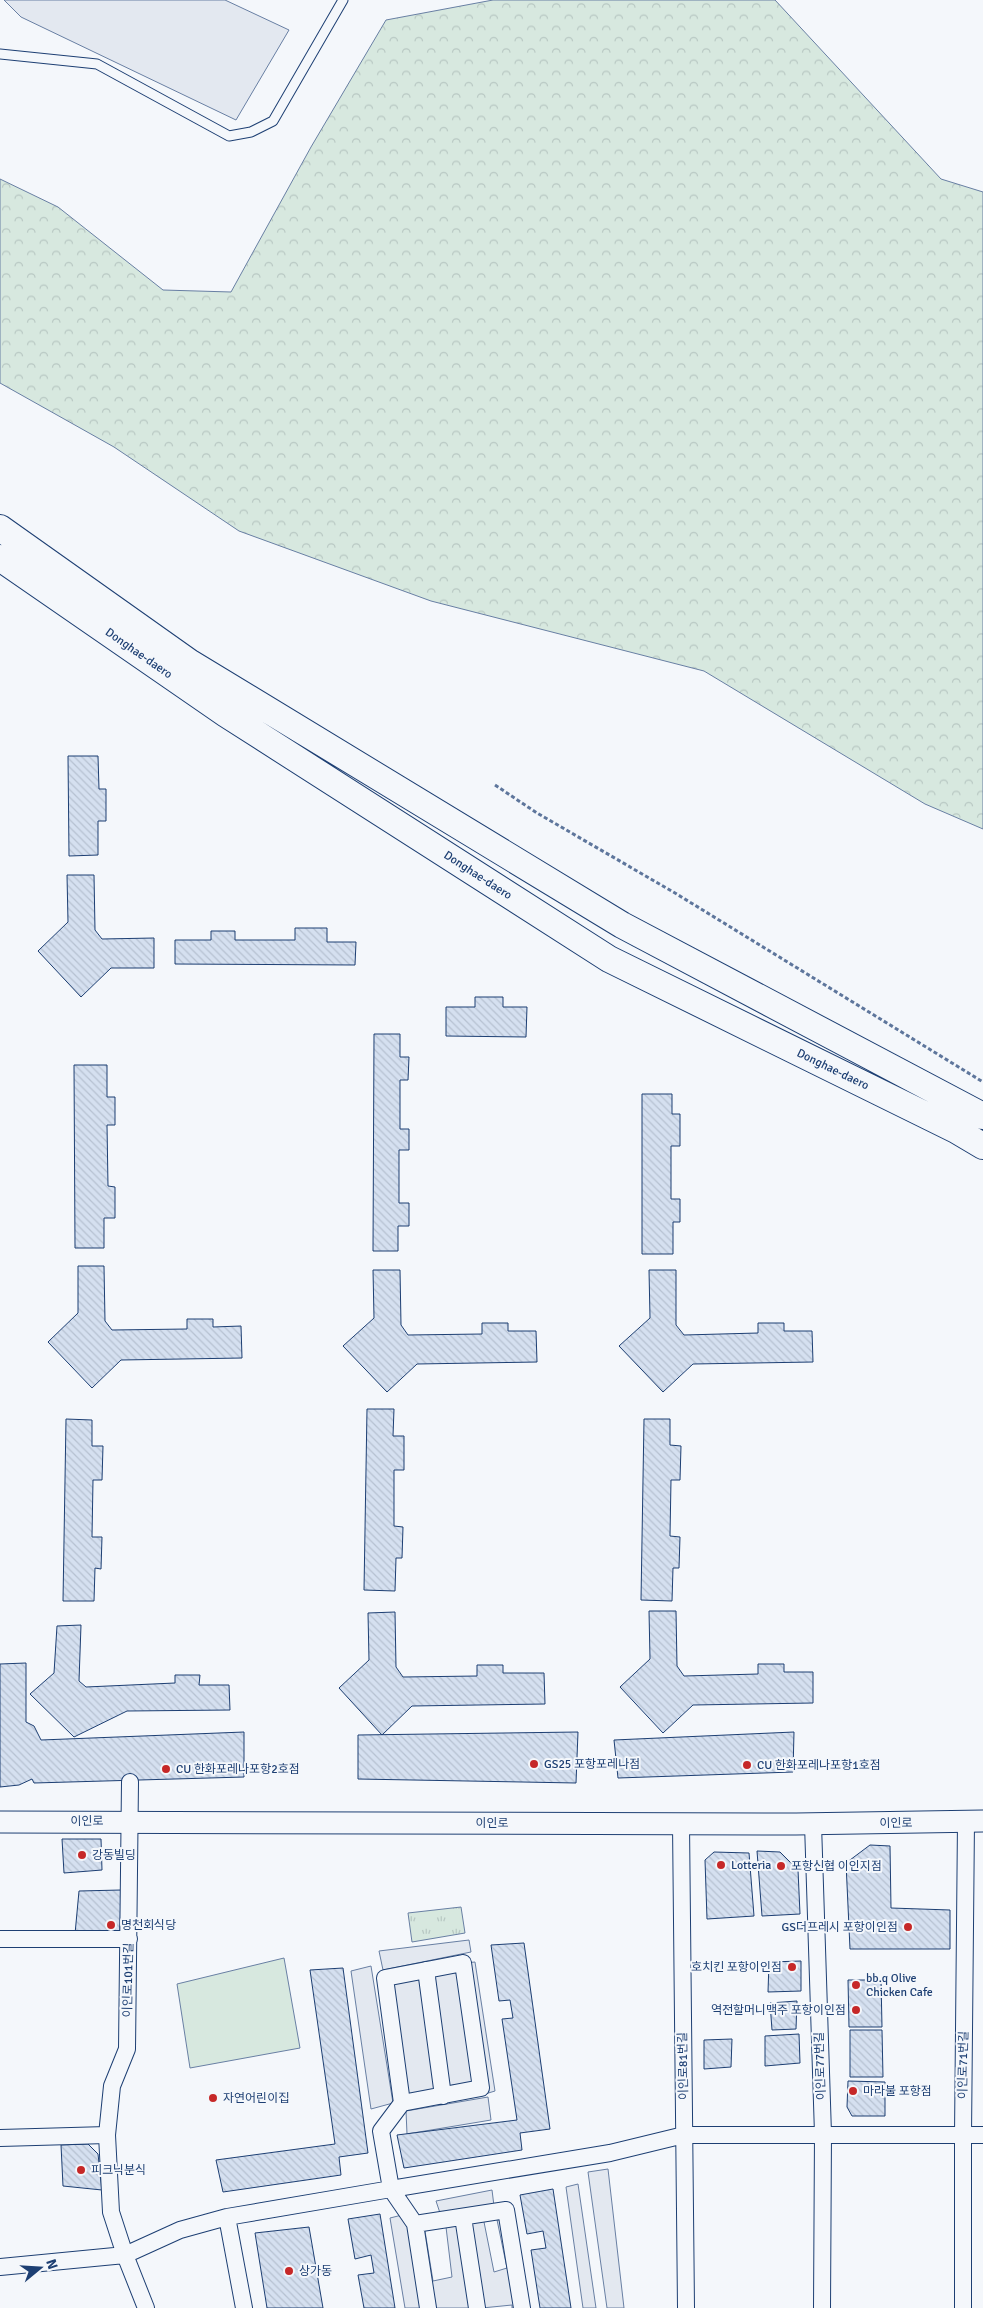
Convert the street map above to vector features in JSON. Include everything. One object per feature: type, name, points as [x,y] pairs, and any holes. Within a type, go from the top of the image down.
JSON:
[{"type":"main road","points":[[0,528],[189,662],[622,925],[983,1116]]},
{"type":"main road","name":"Donghae-daero","points":[[0,558],[226,714],[610,959],[956,1130],[983,1146]]},
{"type":"street","name":"이인로101번길","points":[[125,2255],[111,2212],[107,2136],[112,2086],[127,2049],[130,1782]]},
{"type":"street","name":"이인로","points":[[0,1822],[812,1824],[975,1821]]},
{"type":"street","name":"이인로71번길","points":[[963,2308],[963,2135],[975,1821]]},
{"type":"street","name":"이인로81번길","points":[[681,1824],[686,2308]]},
{"type":"street","name":"이인로77번길","points":[[812,1824],[823,2134],[822,2308]]},
{"type":"street","points":[[0,1939],[128,1939]]},
{"type":"street","points":[[402,2103],[386,1978],[462,1963],[481,2088],[402,2103],[381,2131],[391,2188],[415,2224],[428,2308]]},
{"type":"street","points":[[426,1970],[444,2096]]},
{"type":"street","points":[[0,2268],[125,2255],[180,2230],[227,2217],[391,2188],[610,2153],[684,2136],[823,2134],[983,2135]]},
{"type":"street","points":[[0,2138],[107,2136]]},
{"type":"street","points":[[415,2224],[435,2225],[463,2217],[506,2210],[522,2308]]},
{"type":"street","points":[[227,2217],[244,2308]]},
{"type":"street","points":[[463,2217],[477,2308]]},
{"type":"street","points":[[125,2255],[146,2308]]},
{"type":"lane","points":[[0,54],[97,64],[230,136],[251,132],[273,121],[343,0]]},
{"type":"path","points":[[495,785],[537,813],[675,893],[983,1082]]},
{"type":"green space","points":[[493,0],[775,0],[941,179],[983,192],[983,829],[925,804],[704,671],[431,601],[239,531],[114,447],[0,383],[0,179],[58,207],[163,290],[231,292],[311,147],[386,20]]},
{"type":"green space","points":[[461,1907],[465,1933],[412,1942],[408,1913]]},
{"type":"green space","points":[[284,1958],[300,2048],[190,2068],[177,1984]]},
{"type":"shaded area","points":[[4,0],[225,0],[289,30],[236,120],[21,17]]},
{"type":"shaded area","points":[[469,1940],[471,1952],[383,1970],[379,1951]]},
{"type":"shaded area","points":[[475,1962],[495,2091],[485,2094],[465,1963]]},
{"type":"shaded area","points":[[371,1966],[393,2103],[371,2109],[351,1971]]},
{"type":"shaded area","points":[[459,1968],[476,2082],[447,2086],[431,1973]]},
{"type":"shaded area","points":[[422,1975],[439,2091],[407,2095],[393,1981]]},
{"type":"shaded area","points":[[488,2097],[491,2120],[407,2134],[406,2111]]},
{"type":"shaded area","points":[[608,2169],[624,2308],[607,2308],[588,2172]]},
{"type":"shaded area","points":[[578,2184],[596,2308],[583,2308],[566,2187]]},
{"type":"shaded area","points":[[492,2190],[494,2206],[441,2216],[436,2201]]},
{"type":"shaded area","points":[[406,2214],[422,2308],[405,2308],[390,2218]]},
{"type":"shaded area","points":[[504,2214],[520,2308],[512,2308],[512,2305],[482,2308],[468,2220],[483,2217],[494,2272],[507,2268],[496,2215]]},
{"type":"shaded area","points":[[461,2224],[474,2308],[433,2308],[419,2232],[425,2231],[433,2281],[452,2277],[446,2227]]},
{"type":"building","points":[[68,756],[98,756],[99,789],[106,789],[106,821],[98,821],[98,855],[69,856]]},
{"type":"building","points":[[67,875],[94,875],[95,930],[102,939],[154,938],[154,968],[111,968],[81,997],[38,951],[68,922]]},
{"type":"building","points":[[295,928],[327,928],[327,942],[356,942],[355,965],[175,964],[175,940],[211,940],[211,931],[235,931],[235,940],[295,940]]},
{"type":"building","points":[[475,997],[503,997],[503,1007],[527,1007],[526,1037],[446,1036],[446,1007],[475,1007]]},
{"type":"building","points":[[374,1034],[400,1034],[400,1057],[409,1057],[408,1080],[400,1080],[400,1129],[409,1129],[409,1150],[399,1150],[399,1203],[409,1203],[409,1226],[398,1226],[398,1251],[373,1251]]},
{"type":"building","points":[[74,1065],[107,1065],[107,1097],[115,1097],[115,1125],[107,1125],[108,1186],[115,1187],[115,1218],[104,1218],[104,1248],[75,1248]]},
{"type":"building","points":[[642,1094],[672,1094],[672,1114],[680,1114],[680,1146],[671,1146],[671,1199],[680,1199],[680,1222],[673,1222],[673,1254],[642,1254]]},
{"type":"building","points":[[78,1266],[104,1266],[105,1321],[112,1330],[187,1329],[187,1319],[213,1319],[213,1327],[241,1326],[242,1358],[121,1360],[92,1388],[48,1342],[78,1313]]},
{"type":"building","points":[[373,1270],[400,1270],[401,1325],[408,1335],[482,1334],[482,1323],[508,1323],[508,1331],[536,1331],[537,1362],[417,1364],[387,1392],[343,1346],[374,1318]]},
{"type":"building","points":[[649,1270],[676,1270],[676,1325],[684,1335],[758,1333],[758,1323],[784,1323],[784,1331],[812,1331],[813,1362],[693,1364],[663,1392],[619,1346],[650,1318]]},
{"type":"building","points":[[367,1409],[394,1409],[393,1436],[404,1436],[404,1470],[394,1470],[394,1526],[403,1527],[402,1558],[396,1558],[395,1591],[364,1590]]},
{"type":"building","points":[[66,1419],[92,1420],[92,1446],[103,1446],[102,1480],[93,1480],[92,1537],[102,1537],[101,1569],[95,1568],[94,1601],[63,1601]]},
{"type":"building","points":[[644,1419],[670,1419],[670,1445],[681,1446],[680,1480],[671,1480],[670,1536],[680,1537],[679,1568],[673,1568],[672,1601],[641,1600]]},
{"type":"building","points":[[649,1611],[676,1611],[677,1666],[684,1676],[758,1674],[758,1664],[784,1664],[784,1672],[813,1672],[813,1703],[693,1705],[663,1733],[620,1687],[650,1659]]},
{"type":"building","points":[[395,1612],[396,1667],[403,1677],[477,1676],[477,1665],[503,1665],[503,1673],[544,1673],[545,1704],[412,1706],[382,1735],[339,1688],[369,1660],[368,1613]]},
{"type":"building","points":[[81,1625],[79,1681],[86,1687],[175,1683],[175,1675],[200,1675],[199,1685],[229,1685],[230,1710],[127,1711],[74,1737],[30,1694],[54,1673],[57,1626]]},
{"type":"building","points":[[26,1663],[26,1722],[34,1726],[41,1740],[244,1732],[244,1777],[34,1783],[32,1779],[19,1785],[0,1787],[0,1664]]},
{"type":"building","points":[[578,1732],[576,1783],[358,1779],[358,1735]]},
{"type":"building","points":[[794,1732],[793,1772],[618,1778],[614,1740]]},
{"type":"building","name":"강동빌딩","points":[[62,1839],[101,1839],[102,1870],[64,1873]]},
{"type":"building","points":[[870,1845],[890,1846],[891,1908],[950,1910],[950,1949],[850,1949],[846,1863]]},
{"type":"building","points":[[757,1851],[780,1852],[798,1870],[800,1914],[762,1916]]},
{"type":"building","points":[[714,1852],[749,1853],[754,1916],[707,1919],[705,1860]]},
{"type":"building","points":[[121,1890],[120,1933],[75,1934],[79,1891]]},
{"type":"building","points":[[524,1943],[550,2129],[520,2133],[522,2150],[404,2168],[397,2135],[517,2120],[502,2019],[513,2018],[510,2000],[499,2001],[491,1945]]},
{"type":"building","points":[[801,1961],[801,1991],[768,1992],[769,1962]]},
{"type":"building","points":[[343,1968],[368,2153],[339,2157],[341,2175],[223,2192],[216,2160],[335,2144],[310,1970]]},
{"type":"building","points":[[848,1980],[881,1980],[882,2027],[849,2027]]},
{"type":"building","points":[[797,2001],[796,2029],[772,2030],[770,2003]]},
{"type":"building","points":[[850,2030],[882,2030],[883,2077],[850,2077]]},
{"type":"building","points":[[799,2034],[800,2063],[765,2066],[765,2036]]},
{"type":"building","points":[[732,2039],[731,2067],[704,2069],[704,2040]]},
{"type":"building","points":[[848,2081],[885,2082],[885,2116],[852,2116],[847,2107]]},
{"type":"building","name":"피크닉분식","points":[[88,2144],[98,2154],[102,2190],[63,2186],[61,2145]]},
{"type":"building","points":[[553,2189],[571,2308],[540,2308],[531,2250],[546,2248],[543,2231],[527,2234],[520,2195]]},
{"type":"building","points":[[380,2214],[395,2308],[364,2308],[358,2275],[374,2273],[371,2255],[355,2259],[348,2219]]},
{"type":"building","name":"상가동","points":[[309,2227],[323,2308],[267,2308],[255,2233]]},
{"type":"place","name":"GS25 포항포레나점","points":[[534,1764]]},
{"type":"place","name":"CU 한화포레나포항1호점","points":[[747,1765]]},
{"type":"place","name":"CU 한화포레나포항2호점","points":[[166,1769]]},
{"type":"place","name":"강동빌딩","points":[[82,1855]]},
{"type":"place","name":"Lotteria","points":[[721,1865]]},
{"type":"place","name":"포항신협 이인지점","points":[[781,1866]]},
{"type":"place","name":"명천회식당","points":[[111,1925]]},
{"type":"place","name":"GS더프레시 포항이인점","points":[[908,1927]]},
{"type":"place","name":"호치킨 포항이인점","points":[[792,1967]]},
{"type":"place","name":"bb.q Olive Chicken Cafe","points":[[856,1985]]},
{"type":"place","name":"역전할머니맥주 포항이인점","points":[[856,2010]]},
{"type":"place","name":"마라불 포항점","points":[[853,2091]]},
{"type":"place","name":"자연어린이집","points":[[213,2098]]},
{"type":"place","name":"피크닉분식","points":[[81,2170]]},
{"type":"place","name":"상가동","points":[[289,2271]]}]
